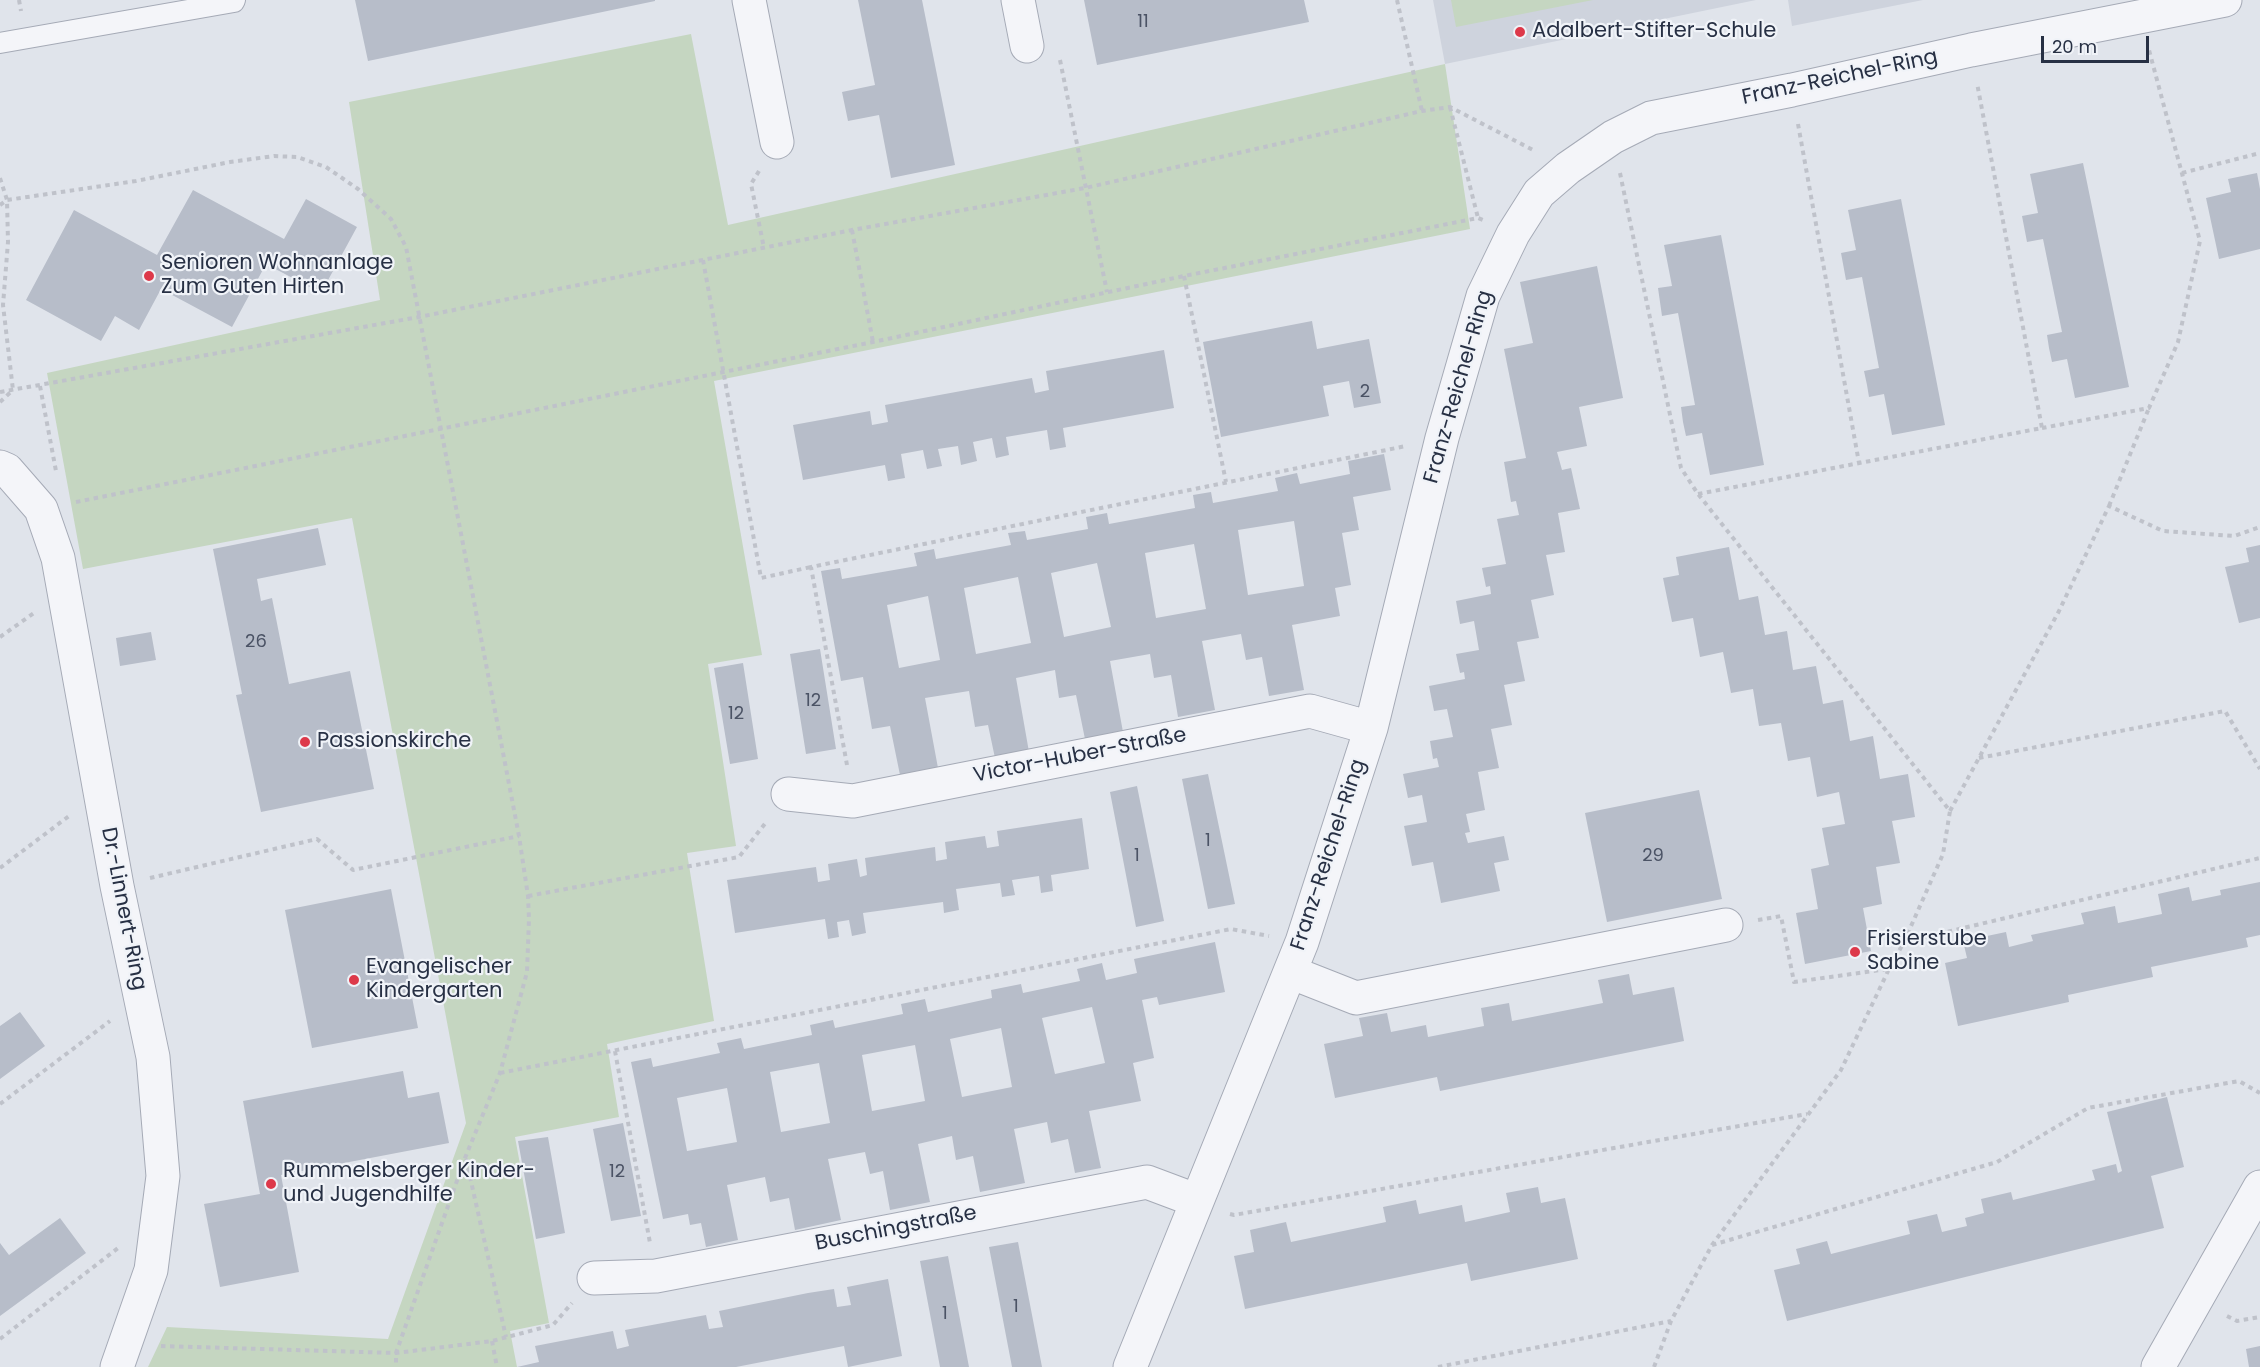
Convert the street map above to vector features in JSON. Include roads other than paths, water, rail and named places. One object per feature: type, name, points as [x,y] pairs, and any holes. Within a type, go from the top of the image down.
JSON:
[{"type":"street","points":[[749,0],[777,142]]},
{"type":"street","points":[[1018,0],[1027,46]]},
{"type":"street","name":"Franz-Reichel-Ring","points":[[1130,1367],[1302,942],[1371,728],[1442,438],[1483,296],[1514,234],[1539,193],[1568,168],[1613,137],[1651,118],[1792,90],[1971,50],[2225,0]]},
{"type":"street","name":"Dr.-Linnert-Ring","points":[[0,467],[7,470],[41,508],[58,558],[117,886],[153,1057],[163,1176],[151,1270],[122,1356]]},
{"type":"street","name":"Victor-Huber-Straße","points":[[788,794],[853,801],[1310,711],[1371,728]]},
{"type":"street","name":"Franz-Reichel-Ring","points":[[1290,972],[1356,998],[1726,925]]},
{"type":"street","name":"Buschingstraße","points":[[594,1278],[656,1276],[1147,1182],[1196,1200]]},
{"type":"street","points":[[2158,1367],[2260,1187]]},
{"type":"lane","points":[[0,43],[235,0]]},
{"type":"place","name":"Adalbert-Stifter-Schule","points":[[1520,32]]},
{"type":"place","name":"Senioren Wohnanlage Zum Guten Hirten","points":[[149,276]]},
{"type":"place","name":"Passionskirche","points":[[305,742]]},
{"type":"place","name":"Frisierstube Sabine","points":[[1855,952]]},
{"type":"place","name":"Evangelischer Kindergarten","points":[[354,980]]},
{"type":"place","name":"Rummelsberger Kinder- und Jugendhilfe","points":[[271,1184]]}]
